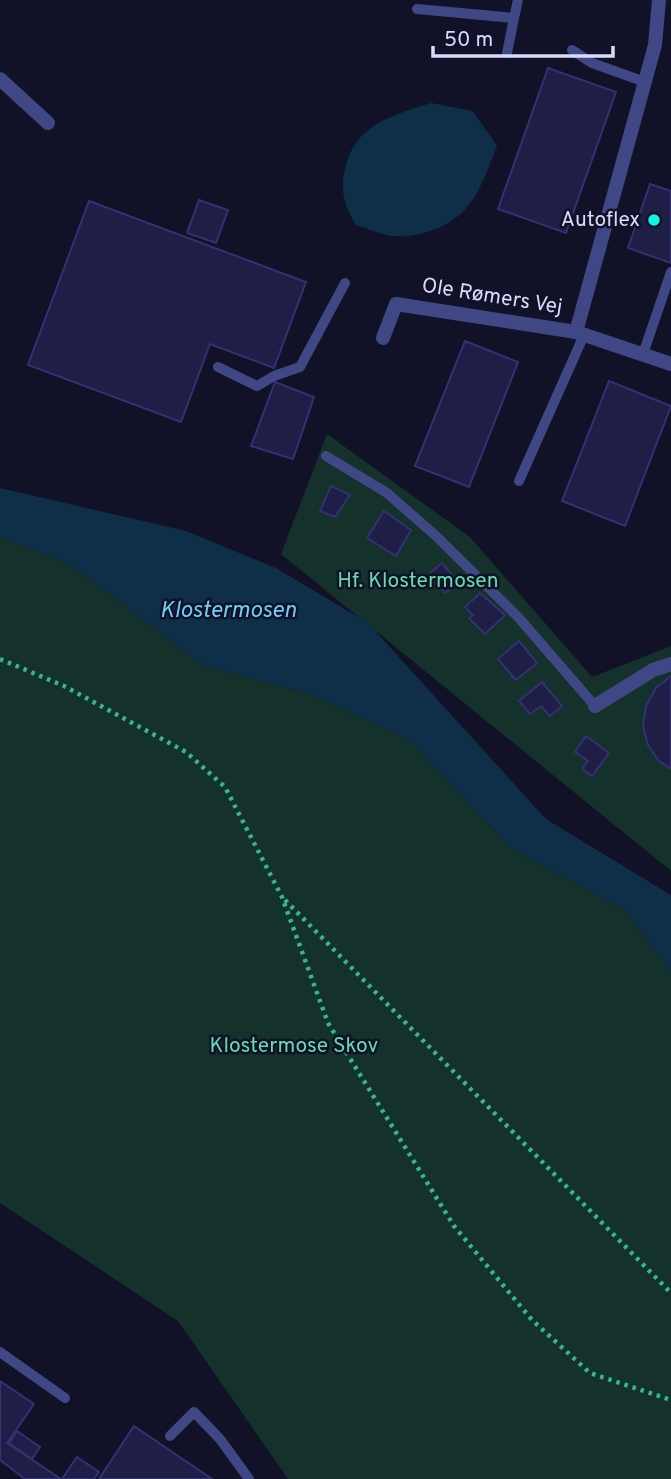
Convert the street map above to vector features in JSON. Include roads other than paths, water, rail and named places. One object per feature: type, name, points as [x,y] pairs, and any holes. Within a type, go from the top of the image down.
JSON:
[{"type":"street","name":"Ole Rømers Vej","points":[[580,333],[655,45],[659,0]]},
{"type":"street","points":[[0,79],[48,123]]},
{"type":"street","name":"Ole Rømers Vej","points":[[383,338],[396,304],[580,333],[671,364]]},
{"type":"street","points":[[595,706],[653,670],[671,664]]},
{"type":"lane","points":[[507,53],[518,0]]},
{"type":"lane","points":[[417,9],[514,18]]},
{"type":"lane","points":[[572,50],[592,63],[645,82]]},
{"type":"lane","points":[[643,354],[671,272]]},
{"type":"lane","points":[[218,367],[257,386],[300,367],[345,283]]},
{"type":"lane","points":[[519,481],[580,333]]},
{"type":"lane","points":[[326,456],[387,493],[435,535],[517,617],[595,706]]},
{"type":"lane","points":[[0,1352],[65,1398]]},
{"type":"lane","points":[[170,1436],[194,1412],[220,1439],[249,1479]]},
{"type":"water","points":[[431,103],[473,111],[497,146],[474,198],[445,225],[419,234],[392,236],[356,225],[346,204],[343,184],[350,154],[357,142],[377,124]]},
{"type":"water","name":"Klostermosen","points":[[0,488],[186,531],[276,568],[368,623],[546,819],[671,895],[671,971],[625,910],[511,848],[410,740],[313,695],[203,665],[72,565],[0,537]]},
{"type":"place","name":"Autoflex","points":[[654,220]]},
{"type":"park label","name":"Hf. Klostermosen","points":[[418,581]]},
{"type":"park label","name":"Klostermose Skov","points":[[294,1046]]}]
